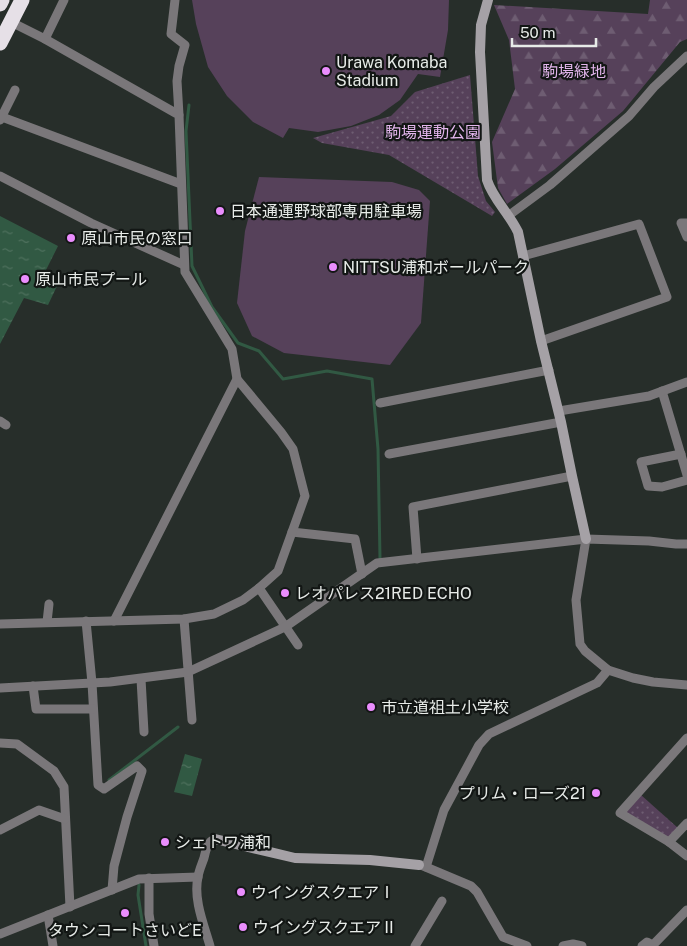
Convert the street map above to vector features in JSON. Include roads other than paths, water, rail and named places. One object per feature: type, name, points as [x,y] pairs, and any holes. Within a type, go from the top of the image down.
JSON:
[{"type":"highway","points":[[0,4],[2,0]]},
{"type":"highway","points":[[0,43],[22,0]]},
{"type":"street","points":[[44,39],[64,0]]},
{"type":"street","points":[[0,624],[184,620],[214,614],[243,600],[278,571],[305,496],[292,449],[281,432],[237,379],[232,349],[184,272],[177,81],[185,44],[171,34],[175,0]]},
{"type":"street","points":[[488,0],[482,25],[480,52],[487,180],[493,195],[518,232],[586,539],[576,600],[580,644],[590,657],[608,670],[653,682],[687,685]]},
{"type":"street","points":[[11,22],[179,115]]},
{"type":"street","points":[[508,216],[550,185],[629,116],[654,87],[684,59],[687,71]]},
{"type":"street","points":[[15,90],[1,119],[181,184]]},
{"type":"street","points":[[0,176],[91,223],[184,265]]},
{"type":"street","points":[[687,223],[681,223],[687,237]]},
{"type":"street","points":[[523,256],[639,224],[667,297],[542,341]]},
{"type":"street","points":[[380,403],[549,370]]},
{"type":"street","points":[[114,621],[237,379]]},
{"type":"street","points":[[559,411],[649,396],[687,382]]},
{"type":"street","points":[[662,391],[687,475]]},
{"type":"street","points":[[389,454],[561,422]]},
{"type":"street","points":[[681,454],[641,462],[648,486],[662,487],[687,480]]},
{"type":"street","points":[[417,559],[413,507],[572,476]]},
{"type":"street","points":[[292,532],[355,538],[362,574]]},
{"type":"street","points":[[0,688],[141,679],[188,672],[285,627],[377,563],[586,539],[687,544]]},
{"type":"street","points":[[259,588],[298,645]]},
{"type":"street","points":[[47,622],[49,604]]},
{"type":"street","points":[[184,620],[192,720]]},
{"type":"street","points":[[86,621],[98,785],[104,789],[137,766],[142,771],[126,817],[114,866],[112,890]]},
{"type":"street","points":[[422,866],[444,810],[479,745],[489,734],[596,682],[608,670]]},
{"type":"street","points":[[141,679],[144,732]]},
{"type":"street","points":[[33,686],[36,710],[93,709]]},
{"type":"street","points":[[687,738],[620,813],[669,842],[687,856]]},
{"type":"street","points":[[0,743],[17,744],[54,771],[64,787],[70,907]]},
{"type":"street","points":[[0,830],[39,810],[65,819]]},
{"type":"street","points":[[669,842],[687,823]]},
{"type":"street","points":[[210,946],[199,907],[197,892],[198,877],[208,846],[211,840],[216,838],[294,858],[370,860],[422,866],[471,886],[477,892],[505,942],[527,946]]},
{"type":"street","points":[[0,934],[139,879],[198,877]]},
{"type":"street","points":[[149,878],[149,914],[154,946]]},
{"type":"street","points":[[415,946],[442,902]]},
{"type":"street","points":[[642,946],[647,942],[653,944],[686,912]]},
{"type":"street","points":[[48,916],[53,946]]},
{"type":"street","points":[[563,946],[573,944],[582,946]]},
{"type":"water","name":"原山市民プール","points":[[0,216],[58,246],[44,274],[58,284],[48,305],[24,298],[0,344]]},
{"type":"water","points":[[185,754],[202,759],[192,796],[174,792]]},
{"type":"waterway","points":[[189,105],[186,131],[192,266],[212,307],[238,343],[259,351],[283,379],[327,371],[372,379],[378,449],[380,558]]},
{"type":"waterway","points":[[109,780],[178,727]]},
{"type":"waterway","points":[[139,885],[138,895],[146,946]]},
{"type":"place","name":"Urawa Komaba Stadium","points":[[326,71]]},
{"type":"place","name":"日本通運野球部専用駐車場","points":[[220,211]]},
{"type":"place","name":"原山市民の窓口","points":[[71,238]]},
{"type":"place","name":"NITTSU浦和ボールパーク","points":[[333,267]]},
{"type":"place","name":"原山市民プール","points":[[25,279]]},
{"type":"place","name":"レオパレス21RED ECHO","points":[[285,593]]},
{"type":"place","name":"市立道祖土小学校","points":[[371,707]]},
{"type":"place","name":"プリム・ローズ21","points":[[596,793]]},
{"type":"place","name":"シェトワ浦和","points":[[165,842]]},
{"type":"place","name":"ウイングスクエアⅠ","points":[[241,892]]},
{"type":"place","name":"タウンコートさいどE","points":[[125,913]]},
{"type":"place","name":"ウイングスクエアⅡ","points":[[243,927]]},
{"type":"park label","name":"駒場緑地","points":[[574,71]]},
{"type":"park label","name":"駒場運動公園","points":[[433,132]]}]
